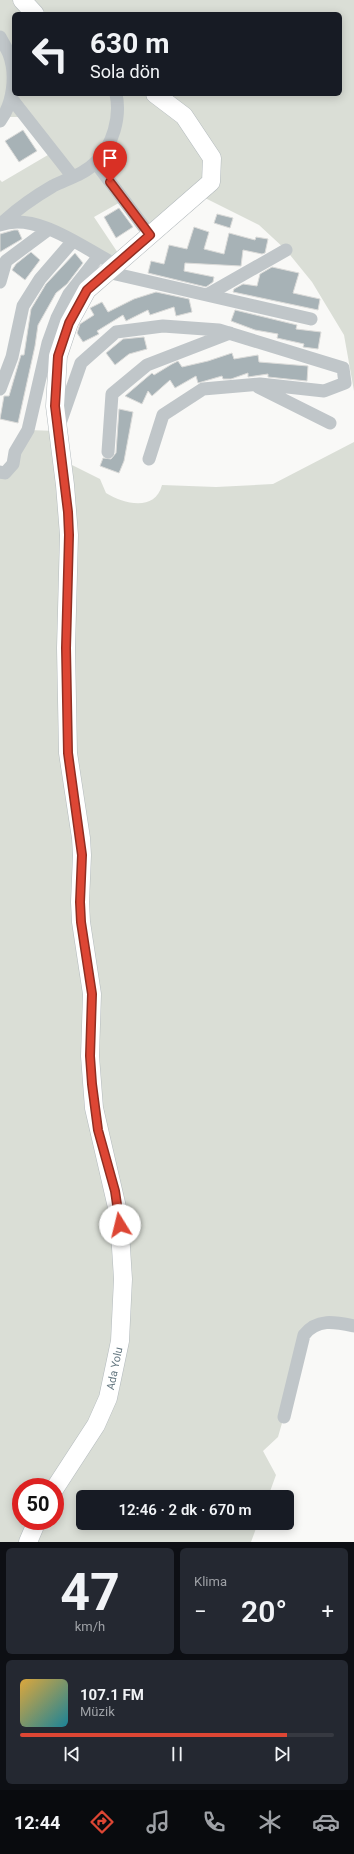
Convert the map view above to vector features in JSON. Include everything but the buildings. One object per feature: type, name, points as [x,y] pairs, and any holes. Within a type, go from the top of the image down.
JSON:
[{"type":"main road","points":[[22,0],[34,12]]},
{"type":"main road","name":"Ada Yolu","points":[[62,1478],[96,1425],[110,1392],[116,1363],[122,1315],[124,1280],[122,1234],[115,1191],[98,1130],[92,1084],[90,1056],[92,994],[81,922],[80,902],[82,855],[68,753],[66,648],[68,512],[55,406],[58,356],[69,323],[87,290],[107,264],[150,235],[211,182],[212,158],[184,116],[158,96]]},
{"type":"main road","points":[[28,1542],[33,1530]]},
{"type":"street","points":[[0,37],[9,55],[12,78],[11,98],[0,122]]},
{"type":"street","points":[[1,225],[22,205],[96,163],[116,125],[116,96]]},
{"type":"street","points":[[11,98],[73,177]]},
{"type":"street","points":[[96,163],[150,235]]},
{"type":"street","points":[[1,225],[23,222],[49,229],[107,264],[207,295],[312,319]]},
{"type":"street","points":[[0,282],[6,261],[49,229]]},
{"type":"street","points":[[0,389],[12,357],[23,306],[40,279],[72,242]]},
{"type":"street","points":[[207,295],[286,250]]},
{"type":"street","points":[[0,472],[5,473],[13,464],[15,452],[28,430],[48,342],[69,294],[107,264]]},
{"type":"street","points":[[57,431],[80,363],[116,332],[163,326],[219,330],[343,368],[346,384],[324,391],[254,385],[203,390],[163,415],[149,460]]},
{"type":"street","points":[[108,452],[112,394],[147,365],[230,333]]},
{"type":"street","points":[[254,385],[330,423]]},
{"type":"street","points":[[284,1417],[304,1335],[310,1326],[324,1322],[335,1322],[354,1326]]},
{"type":"shaded area","points":[[0,0],[354,0],[354,391],[344,335],[312,282],[286,250],[259,225],[197,194],[150,235],[124,200],[94,217],[122,259],[115,265],[49,229],[0,225],[0,180],[2,182],[53,152],[26,117],[3,117],[0,121]]},
{"type":"shaded area","points":[[28,430],[57,431],[62,460],[100,479],[106,493],[113,497],[138,503],[153,499],[158,494],[162,485],[216,487],[273,484],[354,442],[354,1326],[310,1326],[278,1437],[263,1451],[276,1475],[271,1490],[76,1490],[76,1530],[255,1530],[251,1542],[0,1542],[0,472]]},
{"type":"route","points":[[110,182],[150,235],[87,290],[69,323],[58,356],[55,406],[68,512],[69,535],[66,619],[66,683],[68,753],[81,838],[81,922],[92,994],[90,1056],[92,1084],[98,1130],[115,1191],[120,1225]]}]
